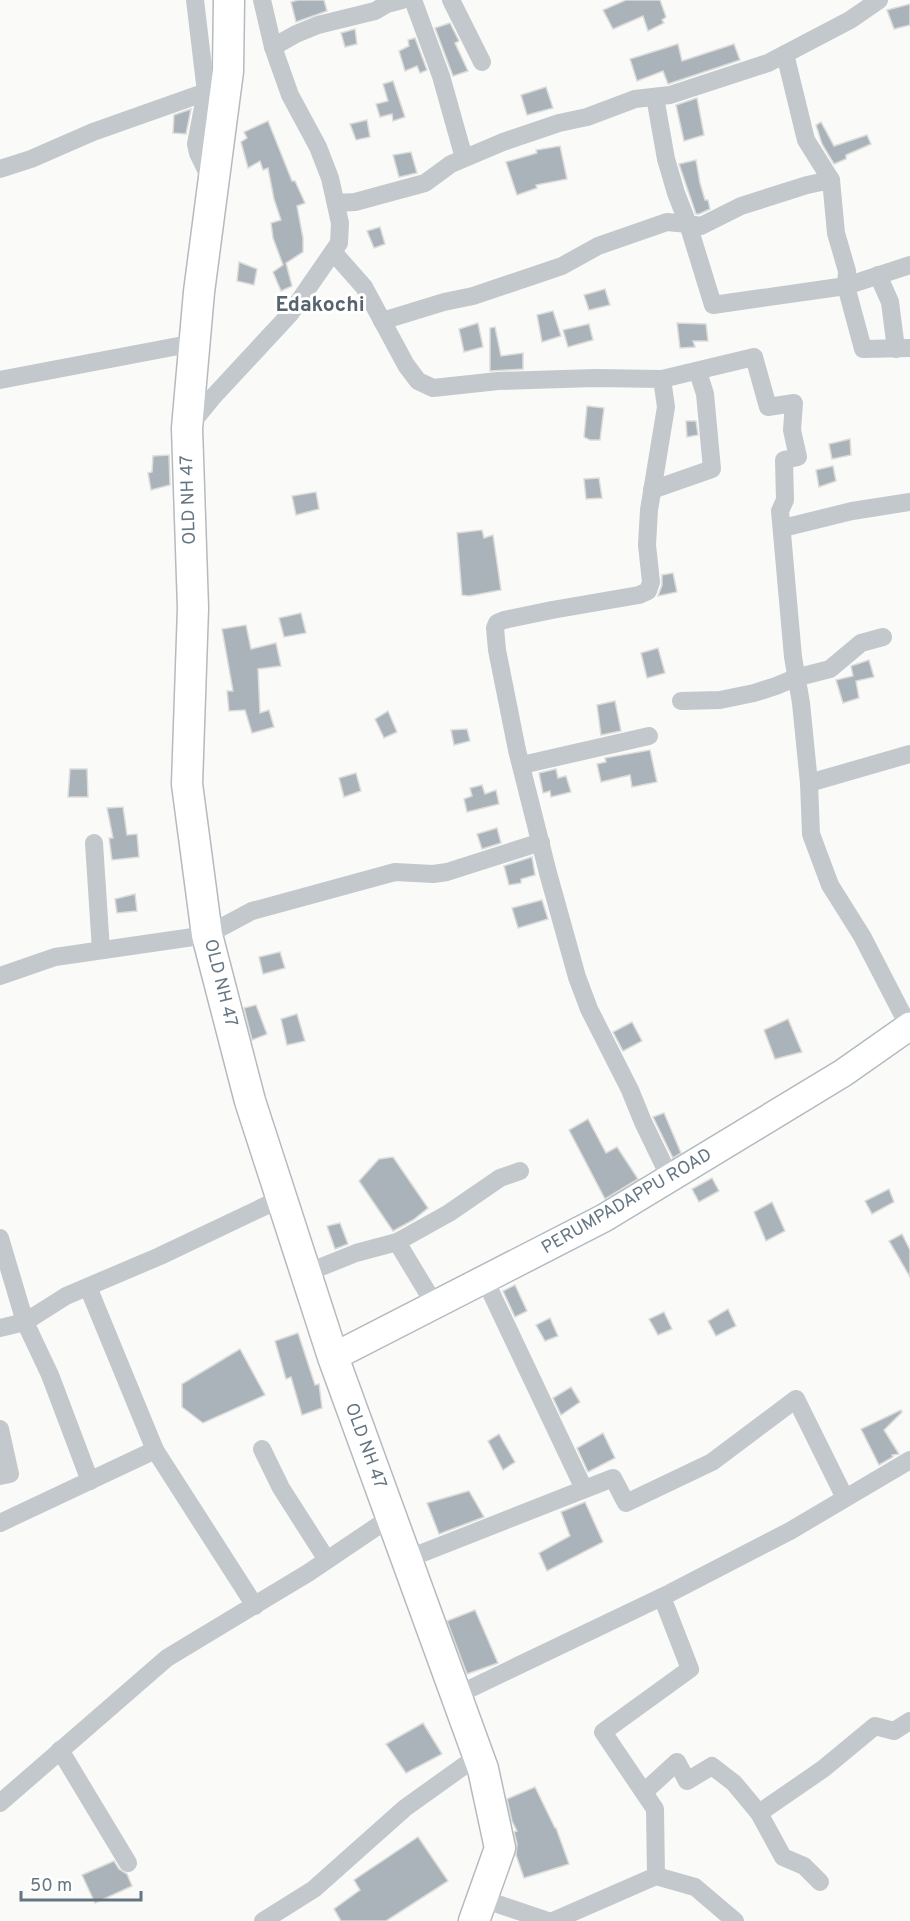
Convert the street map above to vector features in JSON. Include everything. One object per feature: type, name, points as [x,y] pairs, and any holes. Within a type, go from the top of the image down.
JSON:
[{"type":"main road","name":"OLD NH 47","points":[[229,0],[228,71],[199,292],[187,429],[193,608],[187,784],[207,935],[250,1101],[333,1357],[483,1769],[500,1848],[479,1910]]},
{"type":"main road","name":"PERUMPADAPPU ROAD","points":[[333,1357],[604,1218],[843,1073],[910,1027]]},
{"type":"street","points":[[195,0],[206,92],[196,144],[213,184]]},
{"type":"street","points":[[187,429],[212,398],[290,314],[334,253],[341,233],[336,203],[318,147],[290,95],[273,47],[262,0]]},
{"type":"street","points":[[273,47],[318,25],[375,11],[387,4],[402,0]]},
{"type":"street","points":[[413,0],[441,76],[464,158]]},
{"type":"street","points":[[451,0],[482,62]]},
{"type":"street","points":[[336,203],[355,202],[425,183],[451,164],[503,142],[559,123],[587,117],[635,99],[670,95],[768,63],[850,20],[879,0]]},
{"type":"street","points":[[785,54],[806,140],[831,180],[836,233],[847,271],[846,286],[863,349],[903,349],[890,302],[878,275]]},
{"type":"street","points":[[0,169],[31,159],[93,132],[206,92]]},
{"type":"street","points":[[655,97],[666,159],[713,305],[846,286],[910,265]]},
{"type":"street","points":[[382,321],[444,302],[473,296],[562,266],[598,246],[667,222],[701,226],[741,206],[807,185],[831,180]]},
{"type":"street","points":[[334,253],[364,287],[406,365],[418,381],[433,388],[498,381],[595,378],[662,379],[754,357],[768,407],[794,403],[792,430],[798,457],[784,460],[785,500],[780,511],[795,678],[801,703],[809,783],[811,834],[830,885],[862,936],[910,1027]]},
{"type":"street","points":[[0,380],[194,343]]},
{"type":"street","points":[[652,490],[712,469],[705,394],[698,372]]},
{"type":"street","points":[[662,379],[666,406],[652,490],[647,545],[651,582],[648,591],[639,595],[552,610],[497,623],[495,628],[497,650],[522,765],[577,977],[589,1009],[630,1090],[670,1178]]},
{"type":"street","points":[[783,528],[852,511],[910,502]]},
{"type":"street","points":[[681,701],[720,700],[754,693],[795,678],[830,669],[861,643],[883,637]]},
{"type":"street","points":[[522,765],[650,736]]},
{"type":"street","points":[[809,783],[910,754]]},
{"type":"street","points":[[0,976],[55,957],[207,935],[252,911],[395,872],[433,874],[447,872],[541,842]]},
{"type":"street","points":[[94,843],[101,950]]},
{"type":"street","points":[[306,1273],[356,1253],[398,1242],[449,1213],[500,1178],[520,1171]]},
{"type":"street","points":[[0,1328],[25,1322],[66,1296],[160,1256],[282,1198]]},
{"type":"street","points":[[0,1238],[25,1322],[50,1375],[90,1481]]},
{"type":"street","points":[[398,1242],[435,1305]]},
{"type":"street","points":[[484,1280],[584,1489]]},
{"type":"street","points":[[88,1287],[155,1450],[255,1606]]},
{"type":"street","points":[[407,1559],[613,1478],[626,1503],[712,1462],[796,1398],[845,1498]]},
{"type":"street","points":[[0,1429],[10,1473],[0,1476]]},
{"type":"street","points":[[262,1449],[281,1488],[327,1560]]},
{"type":"street","points":[[0,1522],[155,1450]]},
{"type":"street","points":[[457,1695],[662,1597],[790,1531],[910,1460]]},
{"type":"street","points":[[0,1803],[167,1658],[255,1606],[391,1517]]},
{"type":"street","points":[[656,1876],[655,1809],[603,1732],[690,1669],[662,1597]]},
{"type":"street","points":[[759,1813],[823,1769],[875,1726],[894,1731],[910,1721]]},
{"type":"street","points":[[60,1750],[128,1863]]},
{"type":"street","points":[[263,1921],[314,1889],[405,1808],[478,1755]]},
{"type":"street","points":[[644,1792],[677,1762],[687,1781],[712,1766],[734,1783],[759,1813],[783,1857],[804,1866],[820,1882]]},
{"type":"street","points":[[479,1910],[550,1921],[656,1876],[695,1887],[735,1921]]},
{"type":"building","points":[[324,0],[327,11],[296,22],[291,2]]},
{"type":"building","points":[[626,0],[660,0],[666,17],[662,20],[664,23],[648,31],[643,16],[613,29],[603,10]]},
{"type":"building","points":[[910,4],[910,25],[894,29],[887,10]]},
{"type":"building","points":[[450,23],[459,41],[455,43],[468,71],[453,76],[435,28]]},
{"type":"building","points":[[355,29],[357,44],[345,47],[341,33]]},
{"type":"building","points":[[415,38],[427,70],[420,73],[417,66],[405,71],[399,51],[409,46],[408,40]]},
{"type":"building","points":[[678,44],[682,61],[734,44],[740,60],[668,84],[663,71],[637,81],[630,59]]},
{"type":"building","points":[[393,81],[405,117],[393,121],[392,114],[380,117],[376,104],[388,101],[383,84]]},
{"type":"building","points":[[546,87],[553,108],[527,115],[521,95]]},
{"type":"building","points":[[697,98],[704,135],[684,141],[676,105]]},
{"type":"building","points":[[191,109],[186,134],[173,133],[174,115]]},
{"type":"building","points":[[367,120],[370,137],[356,140],[350,124]]},
{"type":"building","points":[[268,121],[292,181],[295,181],[305,203],[297,206],[303,238],[303,252],[286,263],[292,286],[281,291],[273,272],[283,265],[273,238],[271,223],[281,220],[268,168],[263,170],[260,161],[248,168],[241,142],[247,138],[244,132]]},
{"type":"building","points":[[821,122],[834,146],[867,135],[871,144],[846,155],[846,159],[834,164],[822,144],[816,125]]},
{"type":"building","points":[[560,146],[567,179],[536,185],[537,188],[517,195],[506,162],[537,153],[536,150]]},
{"type":"building","points":[[411,152],[417,173],[399,177],[393,155]]},
{"type":"building","points":[[696,160],[700,183],[710,209],[699,214],[696,214],[679,164]]},
{"type":"building","points":[[380,227],[385,244],[374,248],[367,231]]},
{"type":"building","points":[[239,262],[257,269],[254,285],[237,281]]},
{"type":"building","points":[[605,289],[610,305],[589,310],[584,295]]},
{"type":"building","points":[[553,311],[561,336],[542,342],[537,315]]},
{"type":"building","points":[[478,323],[483,347],[464,352],[459,329]]},
{"type":"building","points":[[677,323],[706,324],[708,341],[693,341],[695,347],[680,348]]},
{"type":"building","points":[[589,324],[593,340],[568,347],[563,330]]},
{"type":"building","points":[[495,327],[501,356],[523,353],[523,369],[490,371],[490,328]]},
{"type":"building","points":[[587,406],[604,408],[600,440],[590,440],[584,437]]},
{"type":"building","points":[[686,421],[696,421],[698,435],[687,437]]},
{"type":"building","points":[[850,439],[851,455],[832,459],[829,444]]},
{"type":"building","points":[[169,455],[170,485],[151,490],[148,473],[152,472],[153,456]]},
{"type":"building","points":[[833,466],[836,481],[819,487],[816,470]]},
{"type":"building","points":[[599,478],[602,498],[586,499],[584,479]]},
{"type":"building","points":[[316,492],[319,509],[296,515],[292,496]]},
{"type":"building","points":[[482,530],[484,538],[493,535],[501,590],[469,596],[462,595],[457,533]]},
{"type":"building","points":[[673,573],[677,592],[658,596],[662,585],[662,575]]},
{"type":"building","points":[[301,613],[306,633],[284,637],[279,618]]},
{"type":"building","points":[[246,625],[251,649],[276,643],[281,666],[258,669],[260,713],[269,710],[274,727],[252,733],[245,710],[229,711],[227,691],[233,691],[222,629]]},
{"type":"building","points":[[658,648],[665,673],[647,678],[641,653]]},
{"type":"building","points":[[869,660],[874,677],[856,681],[859,698],[843,703],[836,680],[853,676],[851,666]]},
{"type":"building","points":[[615,701],[621,731],[601,735],[597,705]]},
{"type":"building","points":[[388,711],[397,732],[384,738],[375,719]]},
{"type":"building","points":[[467,729],[470,741],[454,745],[451,730]]},
{"type":"building","points":[[650,750],[657,782],[632,787],[630,775],[601,782],[597,764],[606,762],[605,758]]},
{"type":"building","points":[[70,769],[87,769],[88,797],[68,797]]},
{"type":"building","points":[[556,769],[558,778],[566,776],[571,792],[551,797],[550,791],[543,793],[539,773]]},
{"type":"building","points":[[356,773],[361,791],[344,797],[339,778]]},
{"type":"building","points":[[482,785],[485,794],[496,790],[499,804],[467,812],[464,799],[472,796],[470,788]]},
{"type":"building","points":[[123,807],[127,835],[137,834],[139,857],[112,860],[109,838],[113,838],[107,808]]},
{"type":"building","points":[[497,828],[501,843],[482,849],[477,834]]},
{"type":"building","points":[[532,857],[535,875],[521,879],[521,883],[509,885],[504,866]]},
{"type":"building","points":[[135,894],[137,911],[117,913],[115,899]]},
{"type":"building","points":[[542,900],[548,919],[518,928],[512,908]]},
{"type":"building","points":[[280,952],[285,968],[263,974],[259,957]]},
{"type":"building","points":[[256,1005],[267,1034],[252,1040],[244,1008]]},
{"type":"building","points":[[297,1014],[305,1041],[287,1045],[281,1019]]},
{"type":"building","points":[[788,1019],[802,1052],[775,1059],[764,1030]]},
{"type":"building","points":[[632,1022],[642,1041],[623,1051],[613,1032]]},
{"type":"building","points":[[664,1113],[681,1153],[673,1158],[653,1117]]},
{"type":"building","points":[[588,1119],[606,1153],[617,1147],[638,1179],[605,1199],[569,1130]]},
{"type":"building","points":[[393,1157],[428,1208],[393,1231],[359,1181],[379,1159]]},
{"type":"building","points":[[712,1178],[719,1191],[699,1202],[692,1189]]},
{"type":"building","points":[[889,1189],[894,1202],[872,1214],[865,1201]]},
{"type":"building","points":[[772,1202],[785,1231],[766,1241],[754,1212]]},
{"type":"building","points":[[340,1223],[348,1244],[335,1249],[327,1226]]},
{"type":"building","points":[[902,1234],[910,1250],[910,1277],[889,1241]]},
{"type":"building","points":[[515,1285],[527,1311],[515,1317],[503,1291]]},
{"type":"building","points":[[728,1309],[736,1326],[716,1336],[708,1321]]},
{"type":"building","points":[[664,1312],[672,1329],[658,1335],[649,1319]]},
{"type":"building","points":[[550,1318],[558,1336],[545,1341],[536,1325]]},
{"type":"building","points":[[298,1333],[315,1385],[319,1384],[322,1408],[302,1415],[291,1377],[286,1379],[275,1341]]},
{"type":"building","points":[[240,1349],[265,1395],[203,1423],[182,1407],[182,1384]]},
{"type":"building","points":[[571,1387],[580,1402],[561,1415],[553,1398]]},
{"type":"building","points":[[901,1410],[902,1412],[884,1430],[899,1454],[892,1455],[893,1457],[879,1465],[861,1429]]},
{"type":"building","points":[[603,1433],[615,1458],[588,1472],[577,1448]]},
{"type":"building","points":[[499,1434],[515,1462],[503,1470],[488,1441]]},
{"type":"building","points":[[469,1491],[484,1517],[439,1534],[427,1503]]},
{"type":"building","points":[[585,1502],[603,1542],[547,1571],[539,1553],[570,1536],[561,1512]]},
{"type":"building","points":[[475,1610],[498,1663],[467,1674],[447,1621]]},
{"type":"building","points":[[423,1723],[442,1754],[406,1773],[386,1744]]},
{"type":"building","points":[[535,1787],[556,1828],[569,1864],[524,1878],[516,1855],[517,1844],[514,1832],[517,1831],[507,1799]]},
{"type":"building","points":[[418,1837],[448,1881],[386,1921],[341,1921],[334,1909],[360,1890],[354,1880]]},
{"type":"building","points":[[114,1861],[119,1869],[127,1874],[132,1886],[95,1903],[82,1875]]},
{"type":"district","name":"Edakochi","points":[[320,305]]}]
